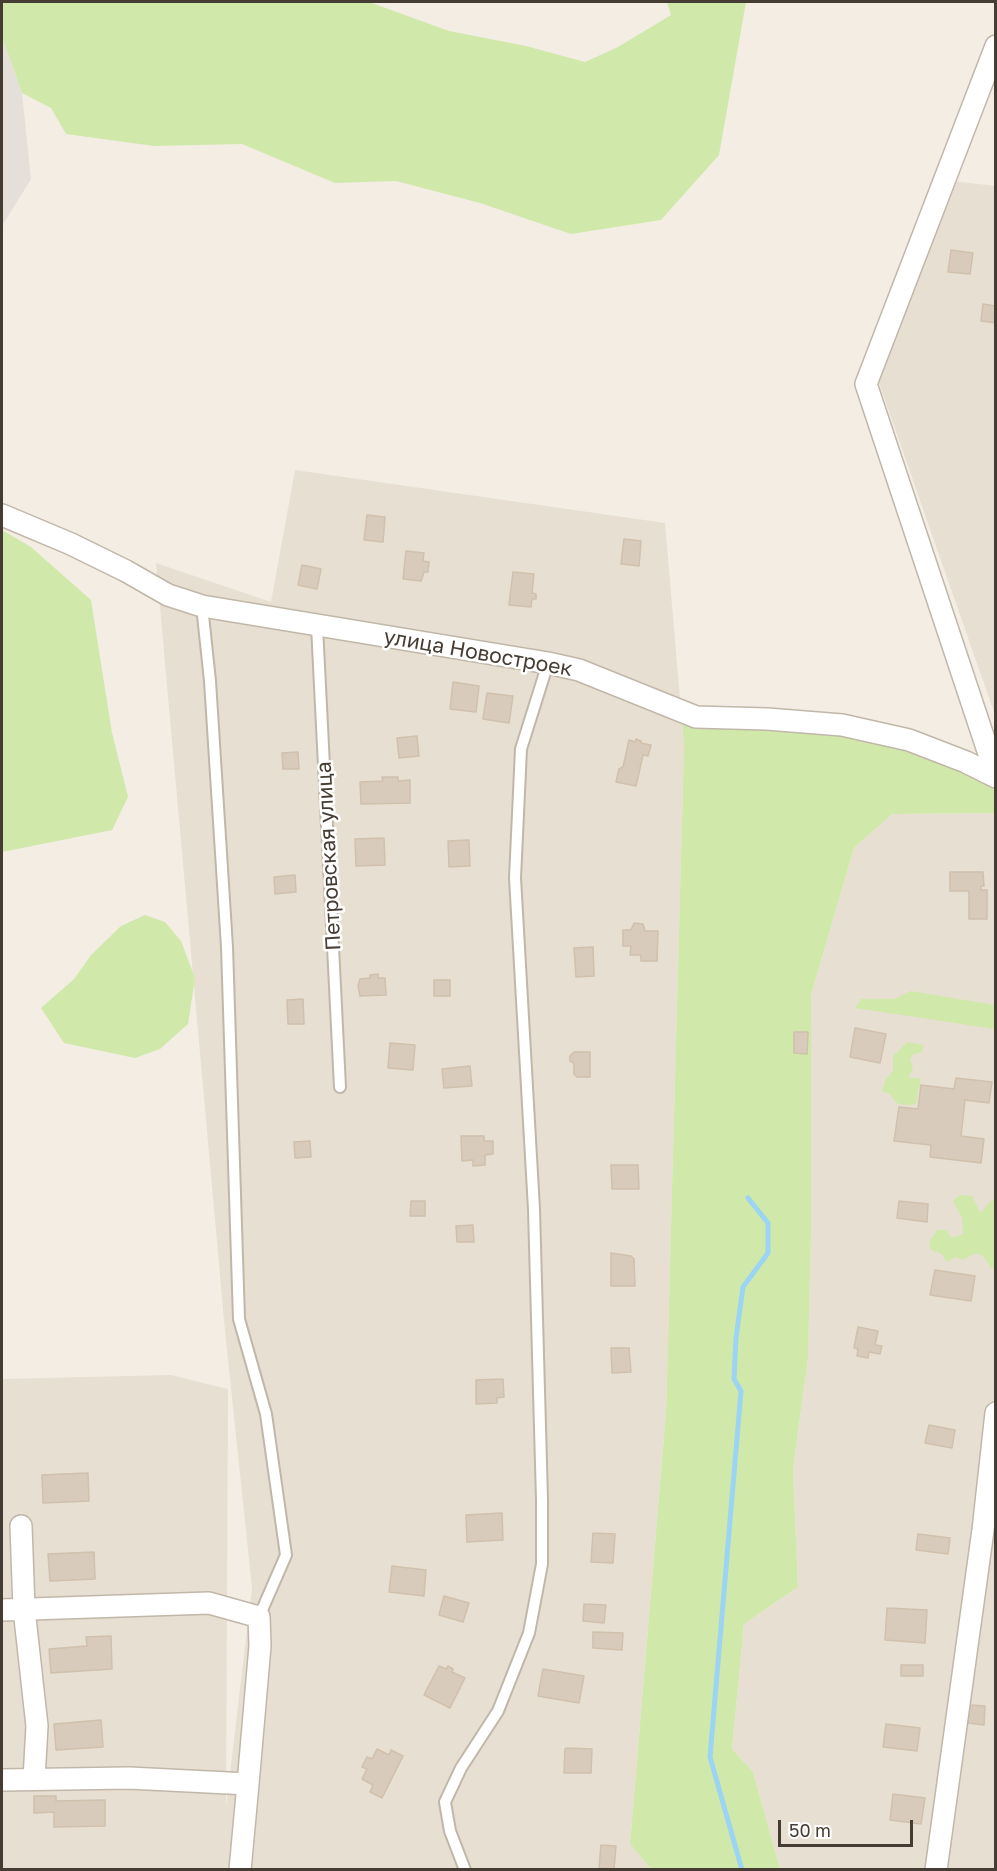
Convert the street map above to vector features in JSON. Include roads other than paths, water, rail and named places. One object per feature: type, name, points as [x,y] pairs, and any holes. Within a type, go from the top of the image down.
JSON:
[{"type":"street","points":[[996,46],[866,384],[996,776]]},
{"type":"street","name":"улица Новостроек","points":[[2,514],[71,544],[168,595],[202,606],[548,663],[579,670],[696,717],[767,719],[842,725],[909,740],[996,776]]},
{"type":"street","points":[[936,1869],[981,1541],[996,1413]]},
{"type":"street","points":[[21,1526],[24,1609],[37,1726],[34,1779]]},
{"type":"street","points":[[2,1610],[209,1603],[259,1617],[260,1646],[240,1869]]},
{"type":"street","points":[[2,1780],[129,1778],[248,1784]]},
{"type":"lane","points":[[202,606],[210,681],[227,947],[239,1319],[266,1414],[286,1555],[259,1617]]},
{"type":"lane","name":"Петровская улица","points":[[317,626],[340,1086]]},
{"type":"lane","points":[[465,1869],[450,1831],[445,1803],[460,1768],[498,1711],[529,1633],[542,1564],[534,1209],[515,878],[521,749],[548,663]]},
{"type":"waterway","points":[[742,1870],[710,1757],[741,1391],[734,1379],[736,1338],[743,1287],[768,1253],[768,1223],[748,1198]]}]
